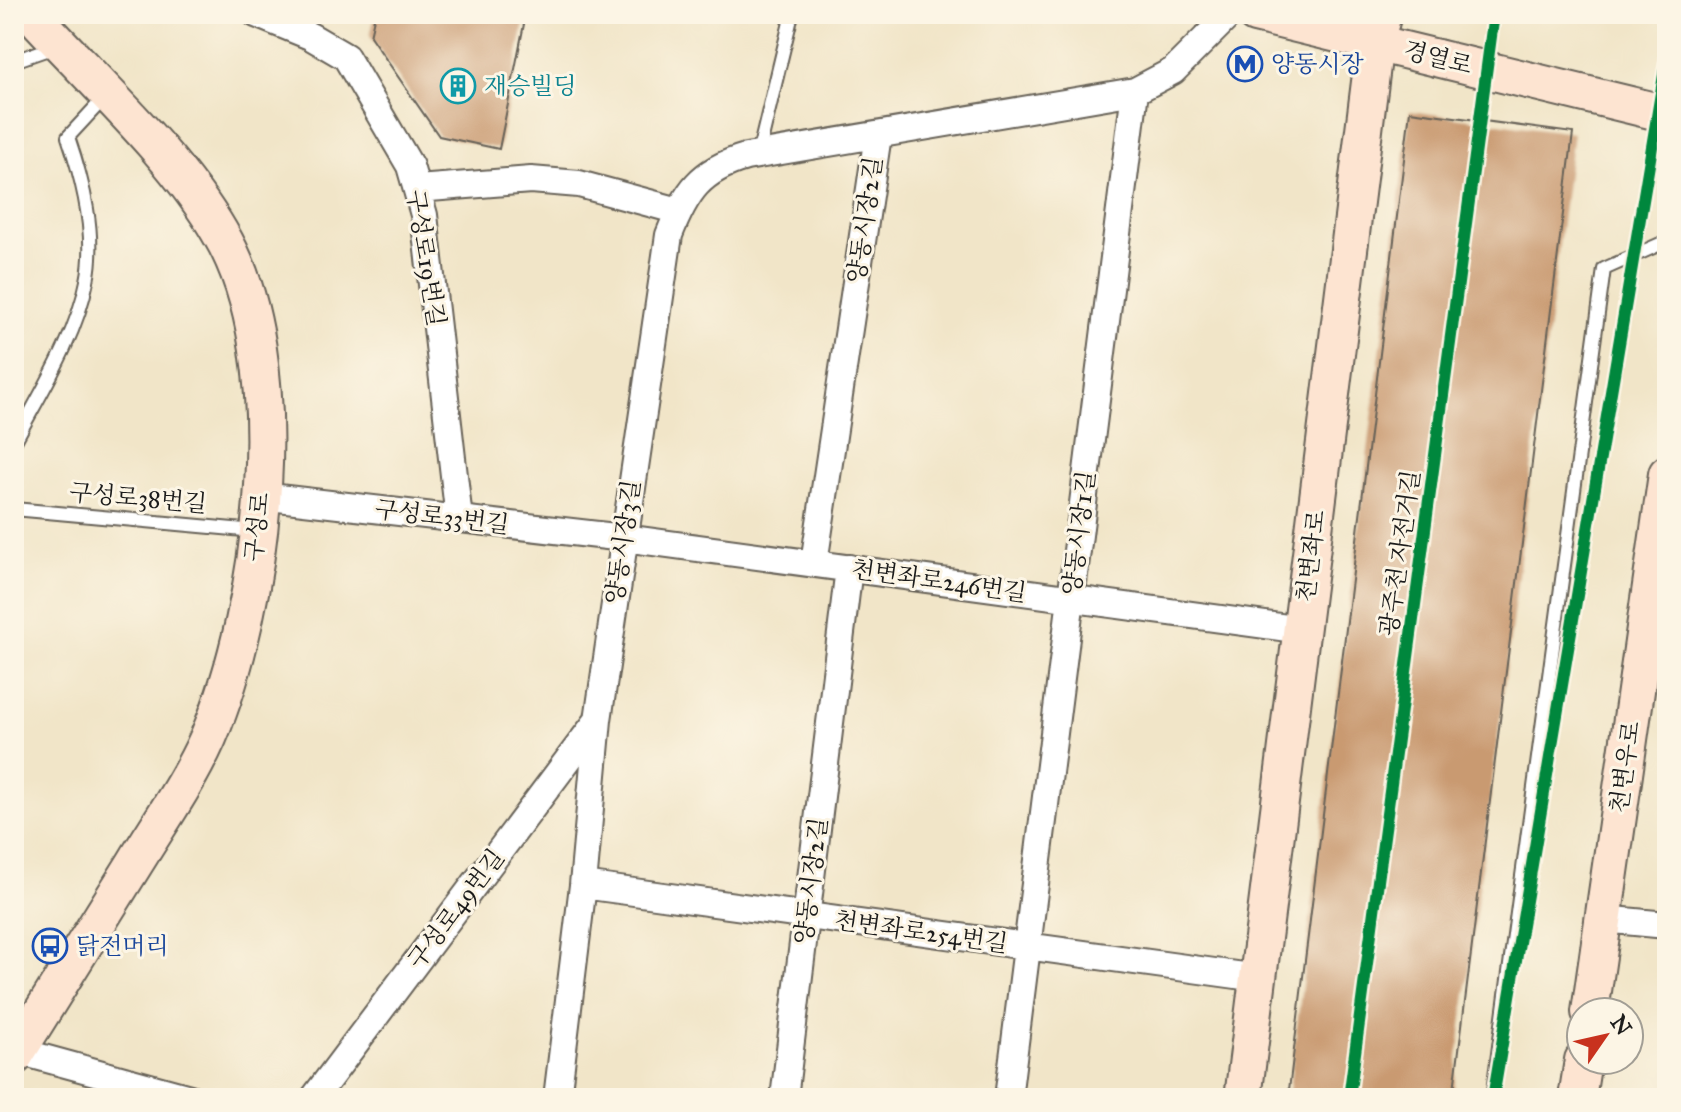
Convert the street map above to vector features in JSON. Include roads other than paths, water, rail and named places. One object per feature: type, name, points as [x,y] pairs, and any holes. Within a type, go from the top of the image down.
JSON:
[{"type":"street","name":"구성로","points":[[16,1054],[176,797],[208,738],[231,667],[260,514],[264,446],[259,349],[244,282],[221,234],[189,185],[32,14]]},
{"type":"street","name":"구성로19번길","points":[[256,14],[315,25],[346,57],[410,166],[424,215],[459,519]]},
{"type":"street","points":[[1135,91],[1173,71],[1230,14]]},
{"type":"street","name":"경열로","points":[[1255,14],[1379,28],[1437,58],[1667,114]]},
{"type":"street","name":"천변좌로","points":[[1243,1098],[1379,28]]},
{"type":"street","name":"양동시장2길","points":[[814,563],[878,135],[1135,91]]},
{"type":"street","name":"양동시장1길","points":[[1008,1098],[1135,91]]},
{"type":"street","name":"양동시장3길","points":[[557,1098],[583,885],[598,720],[669,235],[696,184],[717,165],[878,135]]},
{"type":"street","points":[[417,189],[531,180],[579,184],[679,211]]},
{"type":"street","name":"천변우로","points":[[1592,996],[1667,474]]},
{"type":"street","name":"구성로33번길","points":[[260,514],[459,519],[624,538]]},
{"type":"street","name":"천변좌로246번길","points":[[624,538],[1302,630]]},
{"type":"street","name":"양동시장2길","points":[[784,1098],[849,568]]},
{"type":"street","name":"구성로49번길","points":[[314,1098],[598,720]]},
{"type":"street","name":"천변좌로254번길","points":[[583,885],[1258,978]]},
{"type":"street","points":[[1603,919],[1667,925]]},
{"type":"street","points":[[16,1054],[190,1098]]},
{"type":"street","points":[[1577,1098],[1580,1076]]},
{"type":"lane","points":[[758,155],[792,14]]},
{"type":"lane","points":[[14,61],[60,45]]},
{"type":"lane","points":[[14,443],[55,367],[87,281],[90,247],[81,175],[68,137],[106,96]]},
{"type":"lane","points":[[1492,1098],[1604,269],[1667,241]]},
{"type":"lane","name":"구성로38번길","points":[[14,509],[260,514]]},
{"type":"place","name":"양동시장","points":[[1245,64]]},
{"type":"place","name":"재승빌딩","points":[[458,86]]},
{"type":"place","name":"닭전머리","points":[[50,946]]}]
